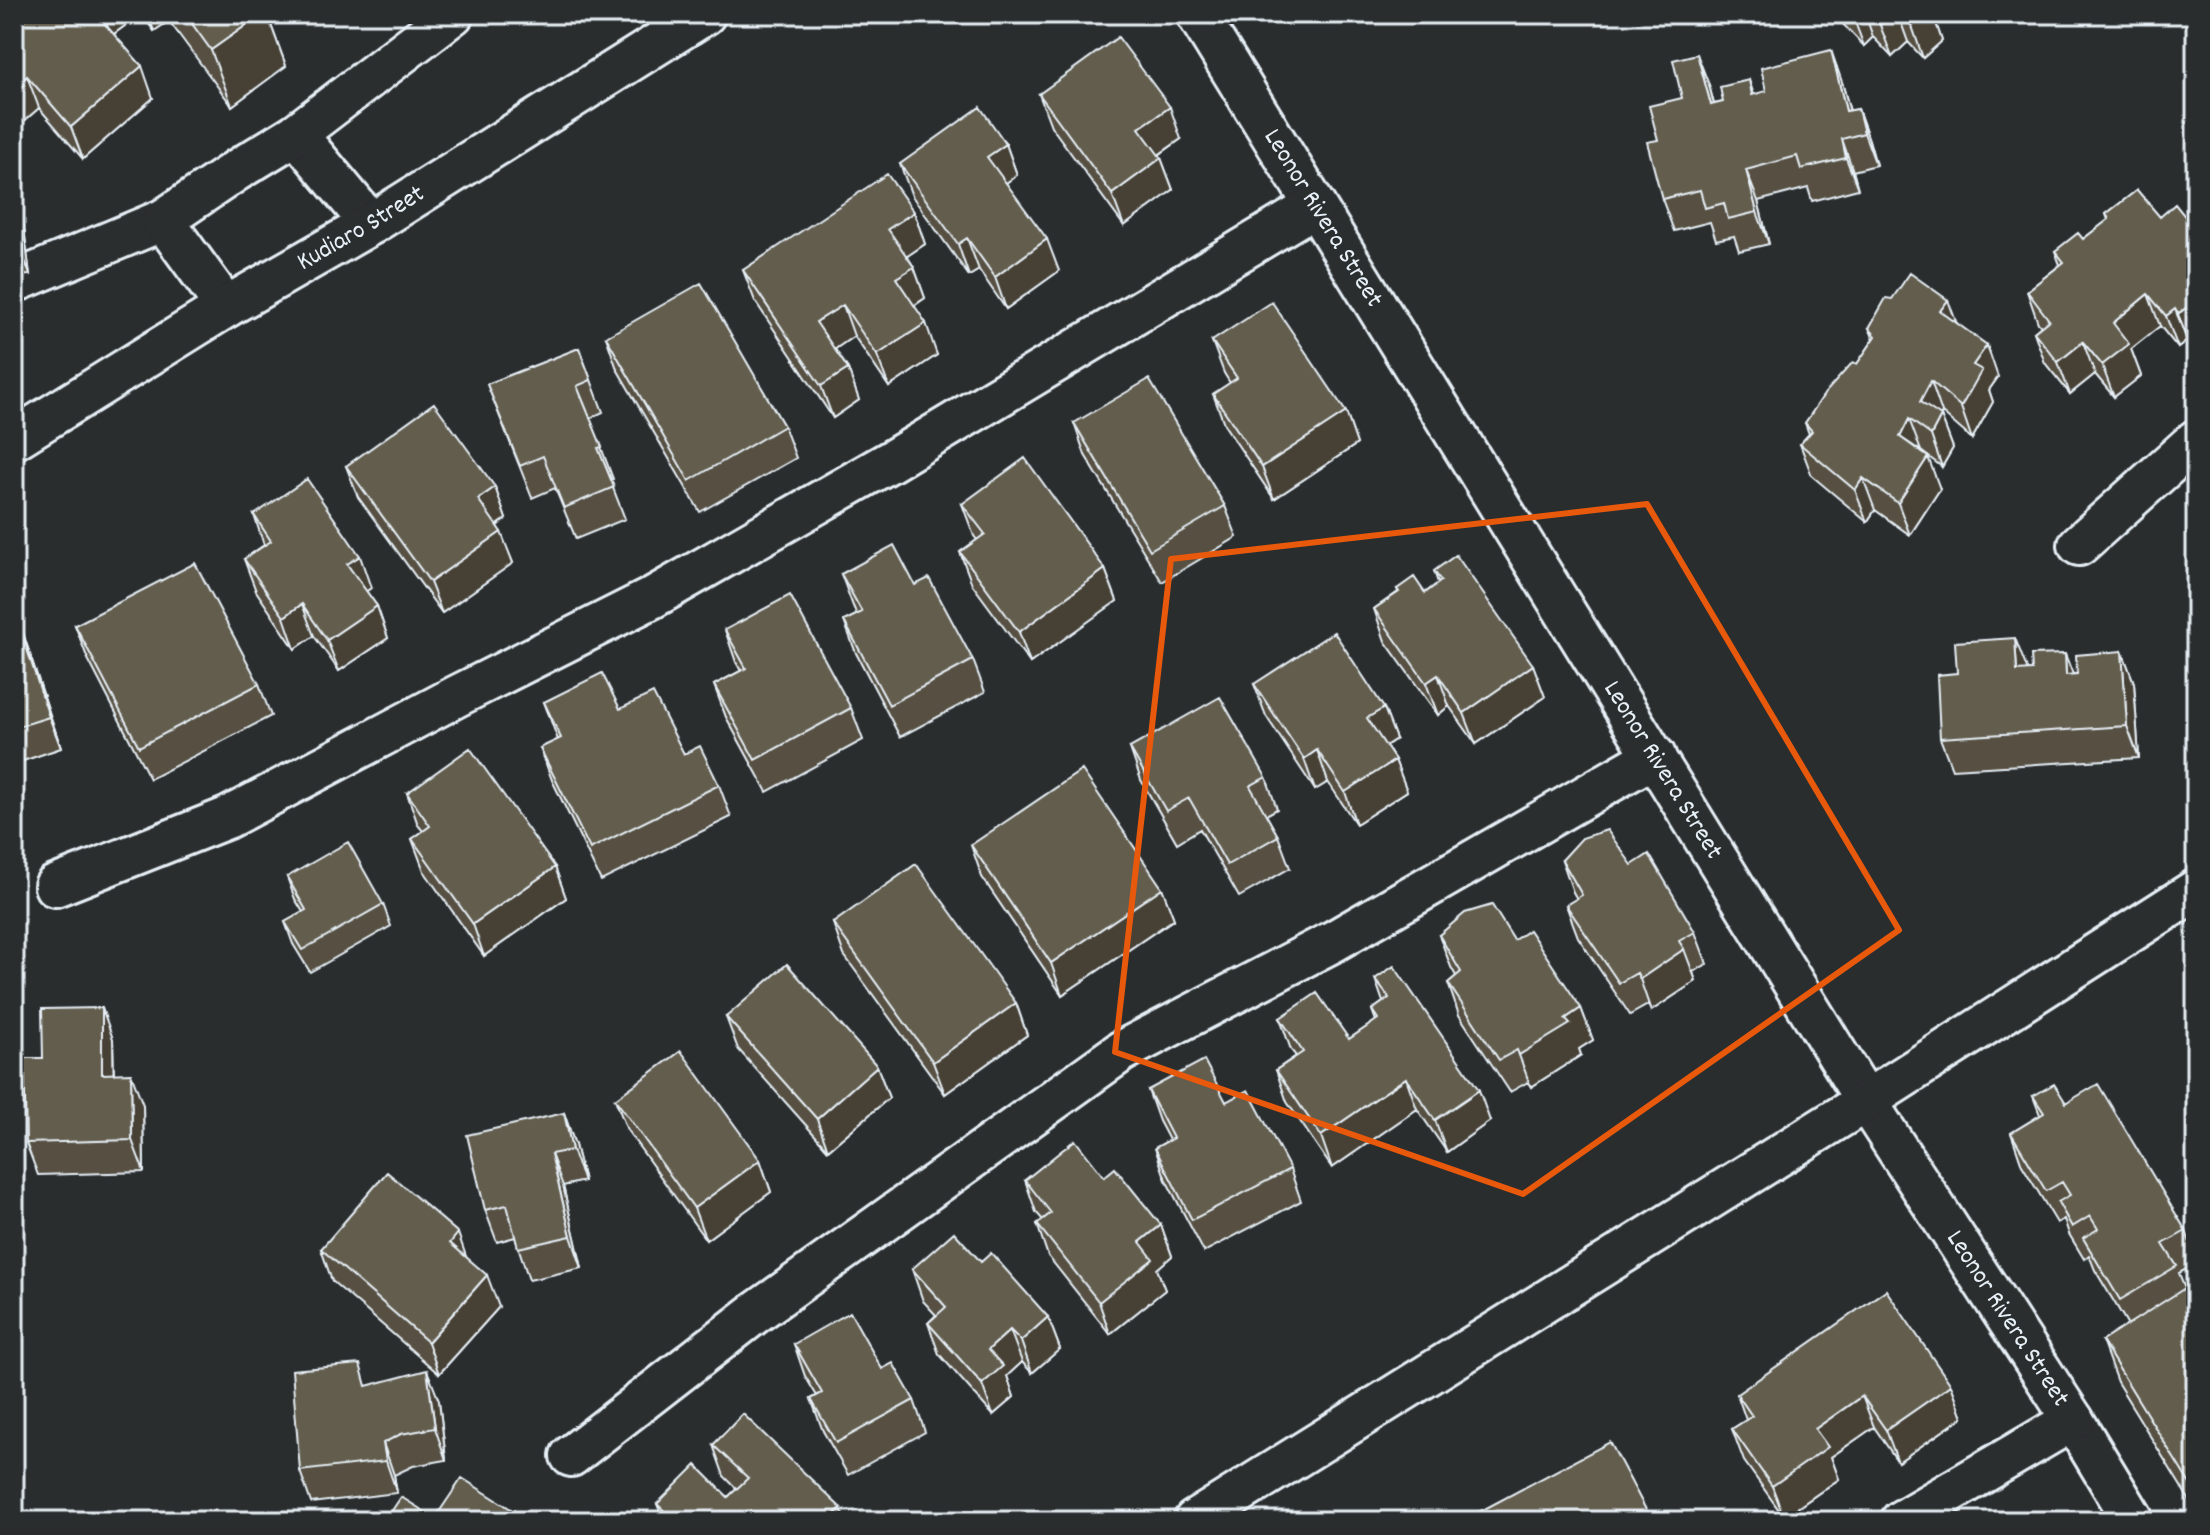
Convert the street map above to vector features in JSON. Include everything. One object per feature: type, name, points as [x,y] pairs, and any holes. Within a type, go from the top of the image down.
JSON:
[{"type":"street","name":"Kudiaro Street","points":[[14,439],[226,307],[371,224],[705,14]]},
{"type":"street","name":"Leonor Rivera Street","points":[[1197,14],[1866,1101],[2073,1420],[2134,1521]]},
{"type":"street","points":[[14,282],[163,220],[296,134],[439,19]]},
{"type":"street","points":[[296,134],[371,224]]},
{"type":"street","points":[[55,886],[227,818],[457,696],[652,598],[891,461],[1315,206]]},
{"type":"street","points":[[163,220],[226,307]]},
{"type":"street","points":[[2079,545],[2196,440]]},
{"type":"street","points":[[571,1456],[754,1314],[1122,1051],[1334,941],[1655,756]]},
{"type":"street","points":[[1194,1521],[1866,1101],[2196,890]]},
{"type":"street","points":[[1901,1521],[2073,1420]]},
{"type":"highlighted area","points":[[1647,504],[1899,930],[1523,1194],[1115,1052],[1171,559]]},
{"type":"building","points":[[31,14],[96,14],[142,66],[71,127],[27,76],[14,88],[14,29]]},
{"type":"building","points":[[185,14],[262,14],[211,50]]},
{"type":"building","points":[[1870,14],[1892,14],[1880,25]]},
{"type":"building","points":[[1900,14],[1925,14],[1912,26]]},
{"type":"building","points":[[1118,37],[1170,107],[1139,128],[1161,158],[1112,194],[1039,94]]},
{"type":"building","points":[[1831,50],[1846,111],[1858,109],[1864,133],[1842,139],[1846,158],[1801,169],[1797,156],[1746,170],[1757,212],[1728,219],[1724,203],[1705,208],[1700,190],[1662,199],[1647,142],[1658,140],[1649,106],[1682,98],[1673,60],[1697,54],[1711,105],[1723,102],[1720,87],[1749,80],[1752,95],[1766,91],[1761,68]]},
{"type":"building","points":[[980,107],[1006,144],[987,157],[1047,239],[995,277],[967,238],[958,244],[900,164]]},
{"type":"building","points":[[887,174],[914,212],[888,229],[914,267],[896,278],[926,323],[877,355],[843,305],[816,322],[848,369],[821,386],[743,270]]},
{"type":"building","points":[[2137,190],[2160,217],[2175,204],[2196,230],[2196,300],[2178,314],[2175,309],[2166,316],[2148,294],[2113,323],[2129,344],[2102,365],[2083,342],[2058,362],[2034,332],[2049,320],[2027,291],[2064,262],[2055,251],[2078,233],[2083,239],[2109,219],[2106,214]]},
{"type":"building","points":[[1910,273],[1948,300],[1940,311],[1987,345],[1973,365],[1982,370],[1961,407],[1931,381],[1920,402],[1941,416],[1931,435],[1909,419],[1900,437],[1928,457],[1898,503],[1863,478],[1855,490],[1800,444],[1812,431],[1805,423],[1825,393],[1853,362],[1857,364],[1876,336],[1869,328],[1886,298],[1892,299]]},
{"type":"building","points":[[701,283],[784,426],[689,481],[606,337]]},
{"type":"building","points":[[1272,302],[1346,412],[1262,467],[1213,394],[1237,378],[1212,341]]},
{"type":"building","points":[[579,348],[591,380],[577,386],[602,447],[598,448],[614,487],[564,508],[543,456],[520,466],[487,384]]},
{"type":"building","points":[[1149,379],[1225,506],[1150,550],[1074,423]]},
{"type":"building","points":[[434,403],[495,487],[478,499],[501,532],[430,582],[346,466]]},
{"type":"building","points":[[1025,458],[1105,569],[1019,632],[960,552],[985,534],[962,504]]},
{"type":"building","points":[[307,479],[360,556],[347,564],[377,606],[327,640],[302,604],[284,617],[244,559],[271,541],[254,515]]},
{"type":"building","points":[[894,545],[915,585],[929,578],[973,660],[889,705],[844,621],[862,612],[841,574]]},
{"type":"building","points":[[1456,555],[1533,665],[1464,713],[1438,675],[1426,683],[1374,609],[1414,577],[1425,593],[1441,581],[1434,571]]},
{"type":"building","points":[[195,563],[259,684],[139,747],[75,625]]},
{"type":"building","points":[[790,595],[851,708],[755,760],[714,685],[746,668],[725,630]]},
{"type":"building","points":[[14,609],[49,717],[14,728]]},
{"type":"building","points":[[1334,632],[1384,708],[1367,718],[1395,760],[1345,792],[1317,750],[1304,759],[1254,684]]},
{"type":"building","points":[[2015,638],[2017,671],[2032,670],[2031,655],[2065,654],[2066,675],[2077,674],[2076,655],[2122,651],[2127,726],[1940,738],[1937,675],[1957,673],[1955,642]]},
{"type":"building","points":[[602,673],[620,709],[653,693],[684,754],[700,746],[719,785],[590,849],[540,748],[561,738],[544,702]]},
{"type":"building","points":[[1220,697],[1266,777],[1250,786],[1278,836],[1227,865],[1189,798],[1166,811],[1130,748]]},
{"type":"building","points":[[470,748],[555,867],[473,924],[412,839],[430,826],[407,793]]},
{"type":"building","points":[[1082,770],[1162,888],[1051,963],[971,845]]},
{"type":"building","points":[[1607,830],[1632,865],[1649,854],[1695,932],[1679,941],[1684,949],[1640,979],[1637,973],[1619,983],[1566,905],[1582,895],[1562,860],[1582,838]]},
{"type":"building","points":[[348,842],[383,904],[302,950],[285,922],[306,910],[287,877]]},
{"type":"building","points":[[916,864],[1016,1003],[933,1062],[833,923]]},
{"type":"building","points":[[1492,905],[1514,940],[1529,930],[1581,1008],[1565,1019],[1570,1024],[1519,1055],[1517,1050],[1499,1060],[1448,983],[1461,972],[1439,935],[1465,913]]},
{"type":"building","points":[[787,964],[877,1066],[817,1119],[726,1017]]},
{"type":"building","points":[[1394,966],[1479,1090],[1435,1120],[1406,1078],[1321,1136],[1276,1070],[1303,1052],[1280,1018],[1317,993],[1349,1039],[1378,1019],[1372,1010],[1389,998],[1375,979]]},
{"type":"building","points":[[102,1008],[102,1074],[131,1073],[132,1140],[26,1143],[24,1058],[43,1058],[42,1009]]},
{"type":"building","points":[[681,1051],[760,1160],[694,1208],[615,1099]]},
{"type":"building","points":[[1204,1060],[1226,1102],[1248,1090],[1290,1169],[1192,1220],[1155,1148],[1173,1138],[1148,1090]]},
{"type":"building","points":[[2054,1084],[2066,1103],[2098,1084],[2186,1231],[2163,1244],[2177,1266],[2120,1300],[2083,1238],[2098,1229],[2090,1216],[2072,1227],[2058,1202],[2070,1195],[2062,1182],[2046,1191],[2011,1133],[2044,1113],[2033,1096]]},
{"type":"building","points":[[564,1113],[572,1150],[551,1154],[571,1236],[518,1248],[507,1205],[485,1210],[467,1135]]},
{"type":"building","points":[[1075,1140],[1104,1177],[1115,1168],[1161,1225],[1140,1242],[1153,1259],[1099,1302],[1037,1224],[1051,1213],[1025,1180]]},
{"type":"building","points":[[387,1172],[458,1233],[450,1243],[487,1275],[428,1342],[321,1249]]},
{"type":"building","points":[[954,1232],[981,1262],[991,1253],[1048,1317],[1021,1341],[1010,1330],[988,1350],[1003,1366],[982,1384],[928,1323],[946,1307],[912,1269]]},
{"type":"building","points":[[2196,1281],[2196,1494],[2102,1341]]},
{"type":"building","points":[[1886,1290],[1951,1385],[1886,1430],[1862,1396],[1815,1429],[1828,1447],[1772,1486],[1732,1429],[1752,1416],[1737,1394]]},
{"type":"building","points":[[850,1312],[882,1369],[893,1363],[914,1400],[836,1443],[811,1399],[822,1393],[794,1344]]},
{"type":"building","points":[[360,1364],[366,1386],[427,1370],[435,1428],[401,1434],[383,1443],[386,1461],[300,1471],[292,1370]]},
{"type":"building","points":[[743,1414],[841,1508],[827,1521],[675,1521],[657,1504],[696,1465],[728,1497],[748,1478],[713,1445]]},
{"type":"building","points":[[1610,1442],[1652,1521],[1462,1521]]},
{"type":"building","points":[[462,1478],[514,1511],[507,1521],[385,1521],[401,1497],[435,1518]]}]
